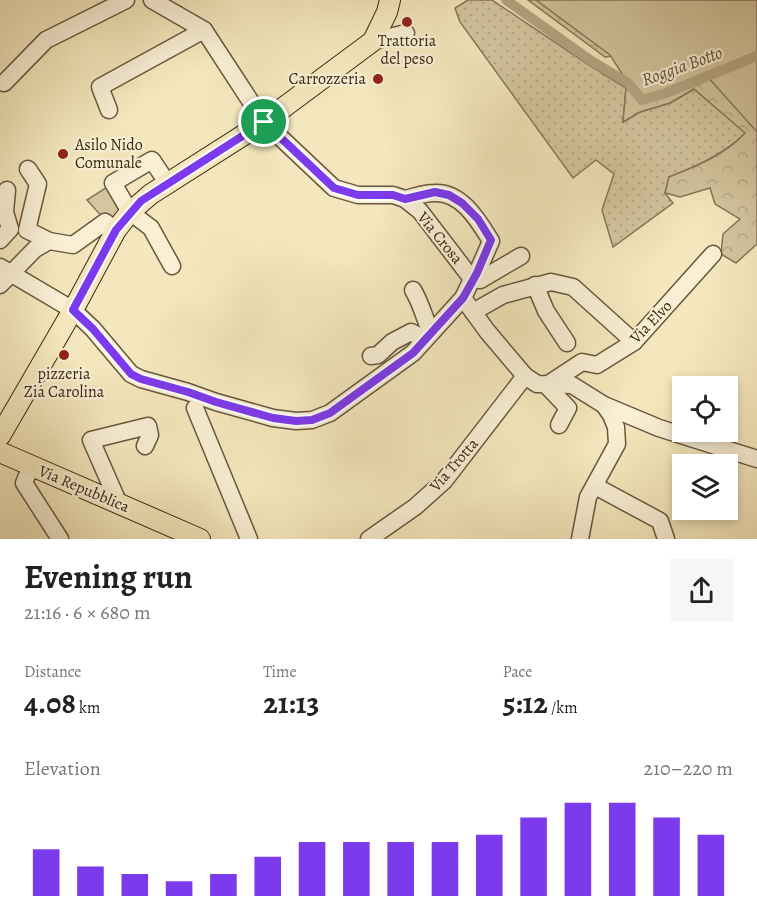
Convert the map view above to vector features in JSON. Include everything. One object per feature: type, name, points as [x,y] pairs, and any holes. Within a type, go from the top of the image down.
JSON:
[{"type":"main road","points":[[0,436],[116,230],[130,212],[141,201],[264,122],[373,41],[387,12],[390,0]]},
{"type":"main road","name":"Via Repubblica","points":[[0,453],[201,539]]},
{"type":"street","points":[[4,83],[46,40],[126,0]]},
{"type":"street","points":[[152,0],[204,30]]},
{"type":"street","points":[[109,110],[100,87],[204,30]]},
{"type":"street","name":"Via Crosa","points":[[204,30],[264,122],[334,188],[358,195],[393,195],[405,199],[420,211],[472,279]]},
{"type":"street","points":[[373,41],[406,33]]},
{"type":"street","points":[[168,184],[152,160],[113,183],[130,212],[154,225],[172,266]]},
{"type":"street","points":[[28,169],[38,184],[27,230],[50,241],[73,244],[105,222],[116,230]]},
{"type":"street","points":[[7,190],[5,212],[10,233]]},
{"type":"street","name":"Via Crosa","points":[[4,275],[73,310],[93,329],[131,374],[141,379],[273,418],[296,421],[312,420],[330,413],[413,353],[463,298],[491,240],[478,219],[462,203],[449,195],[435,192],[405,199]]},
{"type":"street","points":[[4,275],[35,249],[50,241]]},
{"type":"street","name":"Via Elvo","points":[[546,385],[582,362],[597,365],[634,342],[712,254]]},
{"type":"street","points":[[472,279],[480,280],[521,256]]},
{"type":"street","points":[[473,312],[503,295],[551,282],[573,287],[634,342]]},
{"type":"street","points":[[536,285],[546,311],[567,343]]},
{"type":"street","points":[[371,356],[378,355],[392,342],[411,332],[428,336],[425,312],[413,290]]},
{"type":"street","points":[[463,298],[525,375],[537,384],[572,385],[604,405],[659,428],[757,459]]},
{"type":"street","name":"Via Trotta","points":[[369,539],[415,507],[444,481],[525,375]]},
{"type":"street","points":[[546,385],[568,408],[559,425]]},
{"type":"street","points":[[580,539],[588,497],[617,444],[616,427],[604,405]]},
{"type":"street","points":[[195,408],[249,539]]},
{"type":"street","points":[[119,504],[91,440],[148,426],[150,435],[146,446]]},
{"type":"street","points":[[31,466],[24,483],[60,539]]},
{"type":"street","points":[[595,486],[660,522],[666,539]]},
{"type":"green space","points":[[468,0],[492,0],[626,88],[623,122],[640,112],[670,103],[694,89],[746,133],[710,159],[669,177],[665,193],[673,203],[613,247],[602,210],[614,174],[596,160],[573,178],[460,22],[455,8]]},
{"type":"green space","points":[[528,0],[591,0],[622,55],[605,57]]},
{"type":"green space","points":[[536,0],[757,0],[757,132],[706,75],[645,97],[628,83],[610,55]]},
{"type":"green space","points":[[757,63],[757,244],[736,263],[721,254],[723,234],[740,219],[715,204],[710,188],[680,197],[665,193],[669,177],[720,154],[745,133],[694,89],[670,103],[640,112],[623,122],[626,88],[642,102],[713,75]]},
{"type":"green space","points":[[107,187],[122,211],[112,224],[104,219],[87,200]]},
{"type":"waterway","name":"Roggia Botto","points":[[506,0],[590,60],[628,83],[642,100],[666,93],[757,56]]},
{"type":"place","name":"Trattoria del peso","points":[[407,22]]},
{"type":"place","name":"Carrozzeria","points":[[378,79]]},
{"type":"place","name":"Asilo Nido Comunale","points":[[63,154]]},
{"type":"place","name":"pizzeria Zia Carolina","points":[[64,355]]},
{"type":"route","points":[[264,122],[334,188],[358,195],[393,195],[405,199],[435,192],[449,195],[462,203],[478,219],[491,240],[463,298],[413,353],[330,413],[312,420],[296,421],[273,418],[141,379],[131,374],[93,329],[73,310],[116,230],[141,201],[264,122]]}]
